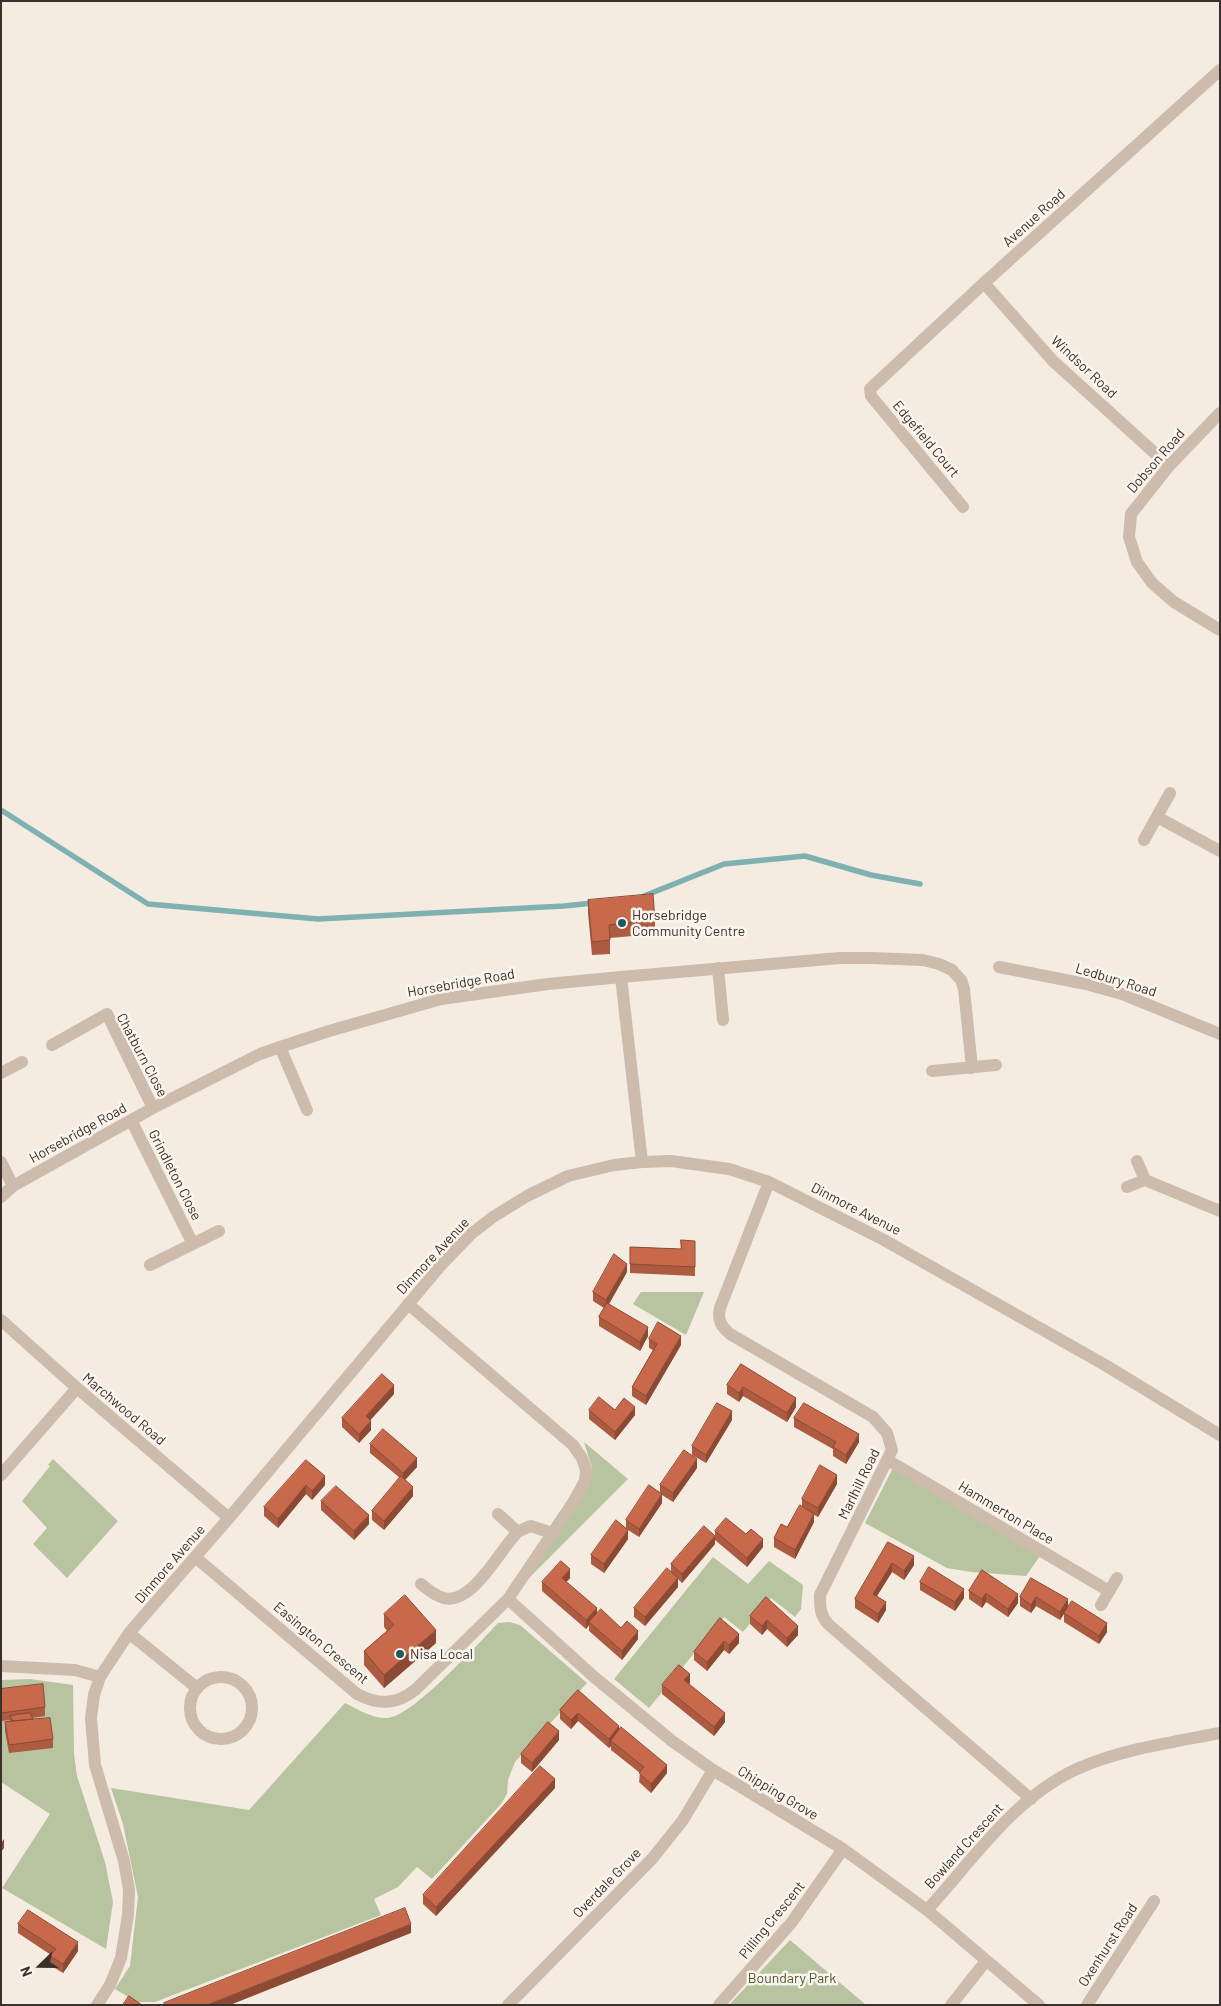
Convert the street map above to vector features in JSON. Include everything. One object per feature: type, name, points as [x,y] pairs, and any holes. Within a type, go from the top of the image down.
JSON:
[{"type":"street","name":"Avenue Road","points":[[870,389],[984,283],[1220,70]]},
{"type":"street","name":"Windsor Road","points":[[984,283],[1053,361],[1169,466]]},
{"type":"street","name":"Edgefield Court","points":[[870,389],[871,396],[963,507]]},
{"type":"street","name":"Dobson Road","points":[[1220,413],[1169,466],[1131,514],[1129,537],[1137,562],[1152,583],[1174,602],[1220,630]]},
{"type":"street","points":[[1144,840],[1170,793]]},
{"type":"street","points":[[1157,817],[1220,851]]},
{"type":"street","name":"Horsebridge Road","points":[[1,1197],[13,1186],[153,1108],[253,1058],[280,1047],[329,1030],[441,999],[548,984],[840,958],[923,960],[952,970],[961,980],[964,988],[972,1068]]},
{"type":"street","name":"Ledbury Road","points":[[999,967],[1086,984],[1122,994],[1220,1034]]},
{"type":"street","points":[[718,968],[724,1020]]},
{"type":"street","points":[[621,977],[642,1162]]},
{"type":"street","name":"Chatburn Close","points":[[52,1045],[107,1014],[153,1108]]},
{"type":"street","points":[[280,1047],[307,1110]]},
{"type":"street","points":[[1,1073],[22,1062]]},
{"type":"street","points":[[932,1071],[996,1065]]},
{"type":"street","name":"Grindleton Close","points":[[131,1120],[193,1244]]},
{"type":"street","name":"Dinmore Avenue","points":[[96,2005],[110,1985],[121,1958],[130,1890],[124,1861],[95,1766],[91,1718],[94,1695],[100,1677],[129,1633],[229,1518],[408,1304],[470,1234],[508,1206],[548,1185],[568,1176],[614,1165],[671,1161],[729,1169],[769,1182],[884,1240],[1105,1365],[1220,1435]]},
{"type":"street","points":[[1138,1161],[1145,1180]]},
{"type":"street","points":[[1,1162],[13,1186]]},
{"type":"street","points":[[1127,1187],[1145,1180],[1220,1211]]},
{"type":"street","name":"Marlhill Road","points":[[769,1182],[720,1308],[718,1316],[720,1323],[730,1334],[873,1417],[887,1434],[892,1450],[889,1461],[820,1594],[822,1617],[1031,1799]]},
{"type":"street","name":"Grindleton Close","points":[[150,1265],[219,1231]]},
{"type":"street","name":"Easington Crescent","points":[[195,1558],[357,1694],[368,1700],[384,1702],[404,1698],[415,1690],[508,1599],[585,1481],[586,1470],[582,1458],[572,1445],[408,1304]]},
{"type":"street","name":"Marchwood Road","points":[[1,1320],[77,1388],[229,1518]]},
{"type":"street","points":[[1,1475],[77,1388]]},
{"type":"street","name":"Hammerton Place","points":[[889,1461],[1109,1591]]},
{"type":"street","points":[[498,1514],[518,1532]]},
{"type":"street","points":[[421,1584],[433,1593],[446,1599],[457,1598],[468,1592],[492,1567],[518,1532],[530,1526],[552,1533]]},
{"type":"street","points":[[1100,1605],[1118,1578]]},
{"type":"street","name":"Chipping Grove","points":[[508,1599],[593,1676],[672,1741],[713,1770],[843,1850],[927,1910],[1038,2005]]},
{"type":"street","points":[[129,1633],[197,1688]]},
{"type":"street","points":[[1,1666],[74,1670],[100,1677]]},
{"type":"street","points":[[213,1678],[232,1678],[240,1683],[252,1698],[253,1708],[252,1718],[244,1731],[232,1738],[221,1740],[205,1736],[198,1730],[190,1714],[192,1696],[197,1688],[213,1678]]},
{"type":"street","name":"Bowland Crescent","points":[[927,1910],[1003,1823],[1060,1778],[1097,1761],[1159,1745],[1220,1733]]},
{"type":"street","name":"Overdale Grove","points":[[508,2005],[652,1859],[683,1820],[713,1770]]},
{"type":"street","name":"Pilling Crescent","points":[[719,2005],[792,1922],[843,1850]]},
{"type":"street","name":"Oxenhurst Road","points":[[1087,2005],[1154,1901]]},
{"type":"street","points":[[950,2005],[986,1962]]},
{"type":"green space","points":[[641,1292],[704,1292],[686,1335],[633,1304]]},
{"type":"green space","points":[[584,1442],[628,1479],[508,1599],[592,1468]]},
{"type":"green space","points":[[53,1459],[118,1521],[67,1578],[33,1544],[47,1528],[22,1501],[50,1466],[48,1465]]},
{"type":"green space","points":[[893,1468],[1040,1556],[1026,1576],[971,1572],[947,1568],[865,1523]]},
{"type":"green space","points":[[713,1557],[748,1584],[769,1561],[803,1585],[801,1609],[795,1617],[771,1598],[743,1632],[724,1617],[649,1708],[614,1679]]},
{"type":"green space","points":[[509,1622],[520,1625],[587,1683],[515,1762],[508,1780],[507,1794],[501,1804],[432,1879],[417,1867],[398,1887],[374,1899],[381,1915],[155,2002],[137,2002],[115,1989],[130,1966],[138,1897],[123,1824],[111,1788],[249,1810],[345,1703],[366,1714],[377,1717],[388,1718],[399,1714],[429,1692],[498,1623]]},
{"type":"green space","points":[[30,1679],[73,1685],[74,1754],[77,1776],[105,1862],[113,1902],[106,1949],[2,1888],[50,1814],[1,1782],[1,1680]]},
{"type":"green space","name":"Boundary Park","points":[[790,1940],[866,2005],[729,2005]]},
{"type":"building","points":[[653,894],[655,920],[609,925],[610,940],[592,942],[588,900]]},
{"type":"building","points":[[681,1240],[695,1241],[695,1267],[630,1264],[630,1247],[681,1249]]},
{"type":"building","points":[[614,1254],[627,1264],[606,1300],[593,1292]]},
{"type":"building","points":[[607,1303],[648,1327],[640,1342],[599,1317]]},
{"type":"building","points":[[658,1322],[681,1336],[646,1396],[632,1387],[657,1344],[649,1339]]},
{"type":"building","points":[[741,1364],[796,1398],[787,1413],[743,1387],[739,1393],[727,1385]]},
{"type":"building","points":[[382,1374],[394,1385],[366,1416],[371,1421],[359,1434],[342,1418]]},
{"type":"building","points":[[599,1397],[615,1410],[624,1398],[635,1407],[615,1432],[589,1410]]},
{"type":"building","points":[[717,1403],[732,1411],[706,1455],[692,1446]]},
{"type":"building","points":[[804,1403],[859,1434],[846,1455],[833,1447],[836,1442],[794,1418]]},
{"type":"building","points":[[383,1429],[417,1458],[403,1473],[370,1444]]},
{"type":"building","points":[[684,1450],[697,1459],[673,1493],[660,1485]]},
{"type":"building","points":[[306,1460],[325,1476],[312,1491],[306,1485],[278,1519],[264,1507]]},
{"type":"building","points":[[820,1465],[837,1475],[818,1508],[802,1499]]},
{"type":"building","points":[[401,1476],[413,1487],[384,1521],[372,1511]]},
{"type":"building","points":[[649,1485],[662,1494],[639,1529],[626,1520]]},
{"type":"building","points":[[336,1486],[369,1515],[354,1531],[321,1501]]},
{"type":"building","points":[[800,1505],[814,1514],[795,1550],[774,1538],[781,1524],[787,1527]]},
{"type":"building","points":[[726,1518],[746,1534],[751,1529],[763,1539],[747,1558],[715,1531]]},
{"type":"building","points":[[616,1520],[628,1530],[604,1564],[591,1555]]},
{"type":"building","points":[[704,1526],[715,1536],[682,1574],[671,1564]]},
{"type":"building","points":[[888,1542],[914,1556],[904,1571],[892,1563],[873,1594],[886,1602],[878,1614],[855,1599]]},
{"type":"building","points":[[561,1561],[570,1569],[562,1578],[597,1608],[586,1620],[542,1582]]},
{"type":"building","points":[[929,1567],[964,1589],[955,1602],[920,1582]]},
{"type":"building","points":[[667,1568],[678,1578],[645,1617],[634,1608]]},
{"type":"building","points":[[982,1570],[1018,1594],[1008,1609],[986,1593],[982,1599],[969,1591]]},
{"type":"building","points":[[1031,1578],[1068,1599],[1060,1612],[1036,1597],[1031,1605],[1020,1597]]},
{"type":"building","name":"Nisa Local","points":[[405,1595],[436,1630],[384,1675],[364,1651],[394,1625],[384,1614]]},
{"type":"building","points":[[766,1597],[798,1626],[787,1638],[767,1620],[762,1626],[750,1616]]},
{"type":"building","points":[[1072,1601],[1107,1623],[1099,1636],[1064,1613]]},
{"type":"building","points":[[601,1609],[621,1628],[627,1621],[638,1631],[622,1651],[589,1622]]},
{"type":"building","points":[[720,1618],[739,1634],[729,1645],[724,1641],[707,1662],[694,1652]]},
{"type":"building","points":[[679,1665],[690,1674],[684,1680],[725,1713],[714,1727],[662,1685]]},
{"type":"building","points":[[43,1684],[45,1707],[1,1713],[1,1689]]},
{"type":"building","points":[[578,1690],[619,1726],[609,1739],[578,1713],[571,1720],[560,1710]]},
{"type":"building","points":[[30,1713],[33,1719],[13,1721],[10,1716]]},
{"type":"building","points":[[50,1718],[53,1739],[9,1745],[5,1722]]},
{"type":"building","points":[[548,1722],[559,1731],[532,1763],[521,1754]]},
{"type":"building","points":[[621,1727],[667,1765],[651,1784],[639,1773],[644,1767],[611,1741]]},
{"type":"building","points":[[540,1766],[555,1779],[436,1907],[423,1895]]},
{"type":"building","points":[[405,1908],[411,1924],[207,2005],[164,2005],[164,2003]]},
{"type":"building","points":[[28,1910],[78,1942],[63,1964],[50,1956],[56,1949],[18,1924]]},
{"type":"building","points":[[129,1996],[142,2005],[123,2005]]},
{"type":"waterway","points":[[1,810],[148,904],[318,919],[593,903]]},
{"type":"waterway","points":[[644,896],[724,864],[805,856],[871,875],[920,884]]},
{"type":"place","name":"Horsebridge Community Centre","points":[[622,923]]},
{"type":"place","name":"Nisa Local","points":[[400,1654]]}]
